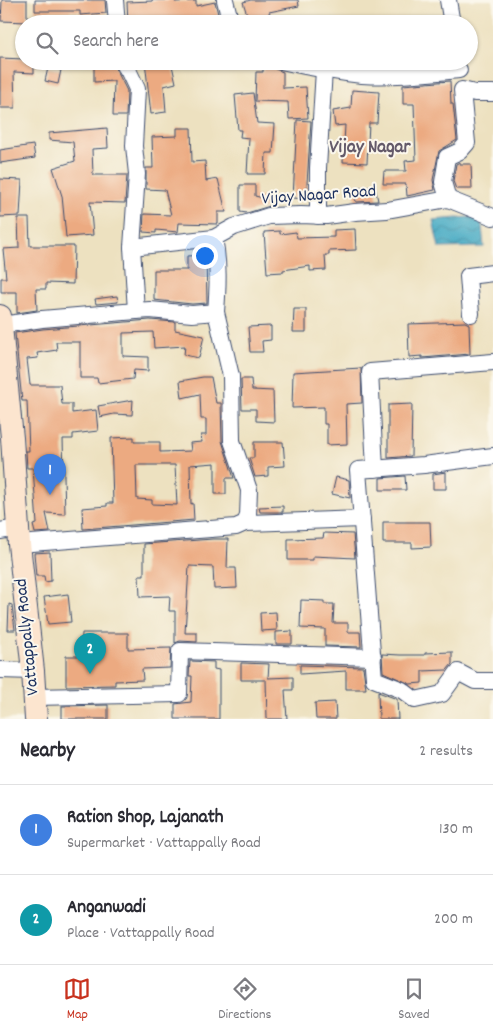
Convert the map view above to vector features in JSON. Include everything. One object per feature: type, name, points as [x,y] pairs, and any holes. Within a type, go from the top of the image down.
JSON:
[{"type":"main road","name":"Vattappally Road","points":[[1,321],[2,350],[12,438],[12,534],[33,671],[36,719]]},
{"type":"street","points":[[114,0],[116,15]]},
{"type":"street","points":[[225,0],[229,15]]},
{"type":"street","points":[[448,0],[450,15]]},
{"type":"street","points":[[128,70],[137,89],[134,146],[136,174],[132,247],[136,311]]},
{"type":"street","points":[[318,216],[318,168],[324,70],[362,75],[393,75],[429,70]]},
{"type":"street","points":[[459,70],[467,143],[460,151],[447,157],[443,182],[448,199],[493,217]]},
{"type":"street","points":[[462,90],[475,93],[493,93]]},
{"type":"street","name":"Vijay Nagar Road","points":[[214,238],[234,227],[269,216],[300,214],[326,216],[387,210],[448,199]]},
{"type":"street","points":[[132,247],[214,238],[217,253],[218,280],[216,312],[231,376],[232,441],[249,490],[248,516],[245,523]]},
{"type":"street","points":[[471,314],[468,276],[493,273]]},
{"type":"street","points":[[1,321],[150,310],[192,314],[216,312]]},
{"type":"street","points":[[375,469],[370,372],[493,362]]},
{"type":"street","points":[[493,456],[424,465],[358,470],[374,679],[402,690],[415,700],[442,694],[458,672],[475,681],[493,681]]},
{"type":"street","points":[[12,534],[236,527],[245,523],[362,519]]},
{"type":"street","points":[[34,697],[179,694],[180,651],[373,657]]},
{"type":"street","points":[[0,670],[33,671]]},
{"type":"water","points":[[481,216],[484,247],[439,248],[433,220]]},
{"type":"building","points":[[2,0],[27,0],[27,15],[15,15],[15,22],[1,21]]},
{"type":"building","points":[[35,0],[105,0],[106,13],[80,15],[80,11],[35,11]]},
{"type":"building","points":[[251,0],[298,0],[299,6],[269,12],[270,15],[247,15],[243,2]]},
{"type":"building","points":[[196,1],[196,6],[215,2],[218,15],[128,15],[127,2]]},
{"type":"building","points":[[0,58],[15,59],[15,70],[34,70],[34,73],[14,72],[15,108],[0,108]]},
{"type":"building","points":[[48,70],[61,70],[58,84],[45,81]]},
{"type":"building","points":[[94,70],[116,70],[127,91],[126,116],[113,116],[114,81],[94,82]]},
{"type":"building","points":[[146,70],[173,70],[176,83],[164,86],[166,112],[151,114]]},
{"type":"building","points":[[263,70],[278,70],[283,72],[283,88],[306,87],[308,118],[289,119],[288,102],[255,101],[256,72],[263,72]]},
{"type":"building","points":[[450,81],[451,104],[453,104],[457,140],[439,151],[433,180],[435,190],[407,196],[406,184],[383,184],[384,171],[406,171],[405,161],[416,160],[414,104],[403,104],[403,85]]},
{"type":"building","points":[[352,90],[379,92],[377,123],[369,123],[367,163],[343,162],[345,125],[335,126],[333,111],[351,108]]},
{"type":"building","points":[[253,93],[257,123],[275,124],[273,153],[266,153],[265,174],[247,174],[249,138],[240,137],[241,130],[238,130],[235,95]]},
{"type":"building","points":[[297,120],[311,121],[306,199],[293,198]]},
{"type":"building","points":[[107,128],[108,148],[92,149],[93,175],[127,175],[125,203],[90,202],[93,235],[66,237],[62,196],[53,168],[75,161],[73,142],[49,140],[49,133]]},
{"type":"building","points":[[177,128],[191,128],[192,162],[205,161],[206,181],[218,179],[226,212],[218,212],[218,224],[179,223],[178,232],[156,230],[156,233],[143,232],[144,214],[171,215],[165,190],[146,189],[146,168],[153,168],[152,137],[177,136]]},
{"type":"building","points":[[33,145],[35,158],[0,163],[0,150]]},
{"type":"building","points":[[460,162],[460,164],[471,164],[472,189],[456,189],[453,181],[456,164]]},
{"type":"building","points":[[0,179],[22,180],[20,216],[0,217]]},
{"type":"building","points":[[240,185],[255,185],[255,196],[271,200],[270,206],[247,213],[240,212]]},
{"type":"building","points":[[375,186],[378,201],[356,202],[354,189]]},
{"type":"building","points":[[18,218],[29,218],[30,246],[74,246],[73,284],[46,283],[46,289],[36,289],[37,310],[17,313],[17,292],[1,292],[1,278],[6,278],[3,249],[19,248]]},
{"type":"building","points":[[355,229],[356,250],[329,251],[329,255],[325,255],[326,270],[310,271],[310,266],[283,270],[283,272],[267,273],[264,232],[280,231],[280,234],[296,232],[297,238],[334,237],[334,230]]},
{"type":"building","points":[[206,255],[207,303],[192,304],[154,300],[154,270],[187,270],[187,256]]},
{"type":"building","points":[[117,296],[118,302],[96,304],[95,299]]},
{"type":"building","points":[[294,309],[306,309],[306,332],[293,332]]},
{"type":"building","points":[[150,320],[175,322],[175,330],[204,336],[199,358],[184,355],[185,346],[154,348],[153,332],[123,333],[123,356],[148,357],[148,371],[134,370],[133,379],[98,383],[97,378],[80,378],[80,342],[56,342],[57,350],[37,353],[38,358],[27,359],[30,385],[60,385],[62,404],[72,404],[72,413],[96,410],[98,431],[73,434],[73,439],[63,439],[65,514],[46,513],[50,532],[35,533],[33,525],[37,524],[33,468],[27,468],[26,451],[29,451],[27,401],[22,401],[15,333]]},
{"type":"building","points":[[465,322],[469,324],[470,354],[422,358],[422,356],[409,357],[408,324]]},
{"type":"building","points":[[271,326],[271,340],[262,341],[263,352],[250,352],[248,327]]},
{"type":"building","points":[[361,368],[362,403],[346,404],[347,444],[327,445],[327,424],[324,424],[324,407],[292,408],[293,372]]},
{"type":"building","points":[[211,377],[216,403],[221,403],[222,441],[234,478],[226,478],[226,494],[215,494],[215,463],[190,465],[191,504],[193,503],[194,520],[83,529],[82,508],[107,506],[107,503],[113,503],[111,438],[134,437],[134,442],[160,442],[160,452],[191,451],[190,443],[202,442],[201,435],[206,435],[206,419],[201,419],[200,394],[182,398],[180,381]],"holes":[[[136,465],[175,465],[177,505],[152,504],[152,500],[137,499]]]},
{"type":"building","points":[[241,379],[251,379],[252,390],[273,391],[274,422],[256,421],[256,409],[242,409]]},
{"type":"building","points":[[133,400],[132,415],[114,414],[100,417],[98,406]]},
{"type":"building","points":[[412,404],[411,456],[388,458],[388,405]]},
{"type":"building","points":[[254,442],[283,442],[285,466],[268,467],[268,476],[255,477],[249,458],[254,458]]},
{"type":"building","points":[[446,472],[446,489],[433,489],[433,474]]},
{"type":"building","points":[[405,476],[406,490],[380,490],[380,478]]},
{"type":"building","points":[[336,477],[349,480],[350,498],[332,494]]},
{"type":"building","points":[[283,506],[283,512],[260,512],[259,507]]},
{"type":"building","points":[[383,522],[430,522],[431,547],[412,548],[412,543],[383,543]]},
{"type":"building","points":[[324,533],[353,534],[355,558],[313,556],[313,560],[288,560],[288,539],[323,538]]},
{"type":"building","points":[[228,539],[227,568],[236,568],[237,588],[214,589],[213,567],[189,566],[185,633],[197,633],[197,642],[180,641],[175,643],[175,611],[169,611],[170,596],[140,597],[139,575],[144,575],[144,544]]},
{"type":"building","points":[[50,552],[51,581],[45,582],[44,576],[36,576],[34,553]]},
{"type":"building","points":[[68,594],[71,622],[48,624],[44,597]]},
{"type":"building","points":[[301,600],[324,601],[324,604],[334,604],[333,623],[348,623],[348,632],[360,632],[361,647],[325,646],[325,629],[300,628]]},
{"type":"building","points":[[9,604],[12,605],[15,630],[8,630]]},
{"type":"building","points":[[276,612],[277,630],[261,631],[260,613]]},
{"type":"building","points":[[292,631],[292,644],[276,644],[276,632]]},
{"type":"building","points":[[82,633],[128,633],[128,649],[171,648],[170,668],[142,669],[143,680],[115,681],[115,685],[66,686],[66,656],[81,656]]},
{"type":"building","points":[[452,652],[452,664],[447,670],[422,671],[422,683],[410,684],[383,672],[382,654],[425,655],[425,653]]},
{"type":"building","points":[[190,661],[214,662],[214,669],[219,670],[219,719],[175,719],[175,704],[191,702],[192,676],[189,676]]},
{"type":"building","points":[[241,663],[269,664],[268,678],[293,677],[293,690],[285,690],[287,719],[267,719],[266,680],[241,680]]},
{"type":"building","points":[[300,665],[363,667],[366,689],[346,689],[346,671],[300,674]]},
{"type":"building","points":[[378,692],[397,699],[398,719],[379,719]]},
{"type":"building","points":[[335,702],[336,719],[316,719],[315,703]]},
{"type":"building","points":[[108,705],[108,719],[62,719],[62,706]]},
{"type":"place","name":"Ration Shop, Lajanath","points":[[50,495]]},
{"type":"place","name":"Anganwadi","points":[[90,674]]},
{"type":"district","name":"Vijay Nagar","points":[[370,148]]}]
